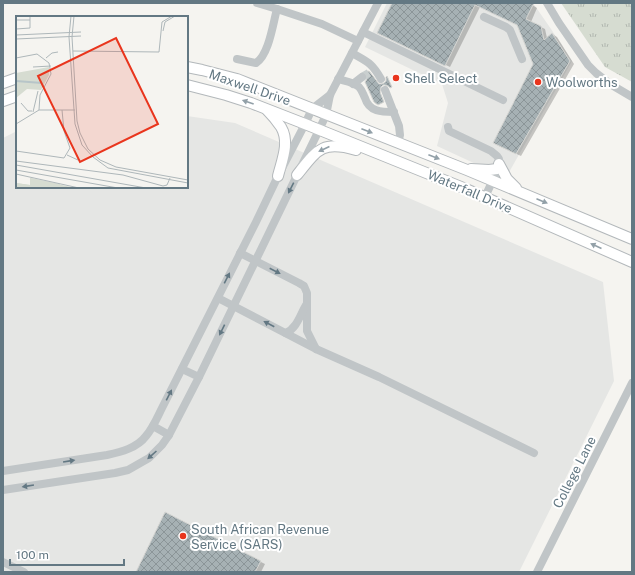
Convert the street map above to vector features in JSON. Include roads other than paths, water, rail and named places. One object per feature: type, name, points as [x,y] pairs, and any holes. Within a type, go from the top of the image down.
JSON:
[{"type":"main road","name":"Maxwell Drive","points":[[188,68],[202,70],[236,79],[312,109]]},
{"type":"main road","points":[[3,83],[16,78]]},
{"type":"main road","name":"Maxwell Drive","points":[[188,85],[226,95],[305,124]]},
{"type":"main road","points":[[3,101],[16,96]]},
{"type":"main road","points":[[267,109],[282,128],[284,136],[284,152],[278,176]]},
{"type":"main road","name":"Waterfall Drive","points":[[312,109],[467,170],[632,239]]},
{"type":"main road","name":"Waterfall Drive","points":[[305,124],[485,197],[632,262]]},
{"type":"main road","points":[[297,175],[316,153],[329,146],[376,152]]},
{"type":"main road","points":[[467,170],[489,170],[498,167],[506,179],[520,192]]},
{"type":"street","points":[[257,3],[322,24],[358,41]]},
{"type":"street","points":[[3,490],[128,470],[149,458],[162,445],[169,435],[256,260],[326,115],[330,95],[378,3]]},
{"type":"street","points":[[547,3],[588,65],[610,84],[632,97]]},
{"type":"street","points":[[237,59],[256,63],[261,60],[267,48],[277,9]]},
{"type":"street","points":[[484,17],[510,30],[522,59]]},
{"type":"street","points":[[363,32],[503,100]]},
{"type":"street","points":[[352,53],[369,63],[381,79]]},
{"type":"street","points":[[353,84],[362,77]]},
{"type":"street","points":[[338,79],[355,84],[362,90],[365,100],[371,108],[383,112],[394,112]]},
{"type":"street","points":[[385,90],[399,126],[400,135],[398,143]]},
{"type":"street","points":[[3,471],[120,452],[136,445],[146,436],[153,426],[182,369],[312,109],[330,95]]},
{"type":"street","points":[[448,127],[449,131],[494,153],[499,159],[493,181],[485,197]]},
{"type":"street","points":[[256,222],[270,229]]},
{"type":"street","points":[[240,252],[304,286],[307,293],[307,330],[316,349]]},
{"type":"street","points":[[218,298],[316,349],[379,377],[534,453]]},
{"type":"street","points":[[286,333],[295,327],[307,302]]},
{"type":"street","points":[[182,369],[198,377]]},
{"type":"street","name":"College Lane","points":[[537,572],[632,383]]},
{"type":"street","points":[[153,426],[169,435]]},
{"type":"street","points":[[3,562],[24,572]]},
{"type":"tunnel","points":[[362,77],[372,71]]},
{"type":"place","name":"Shell Select","points":[[396,78]]},
{"type":"place","name":"Woolworths","points":[[538,82]]},
{"type":"place","name":"South African Revenue Service (SARS)","points":[[183,536]]}]
